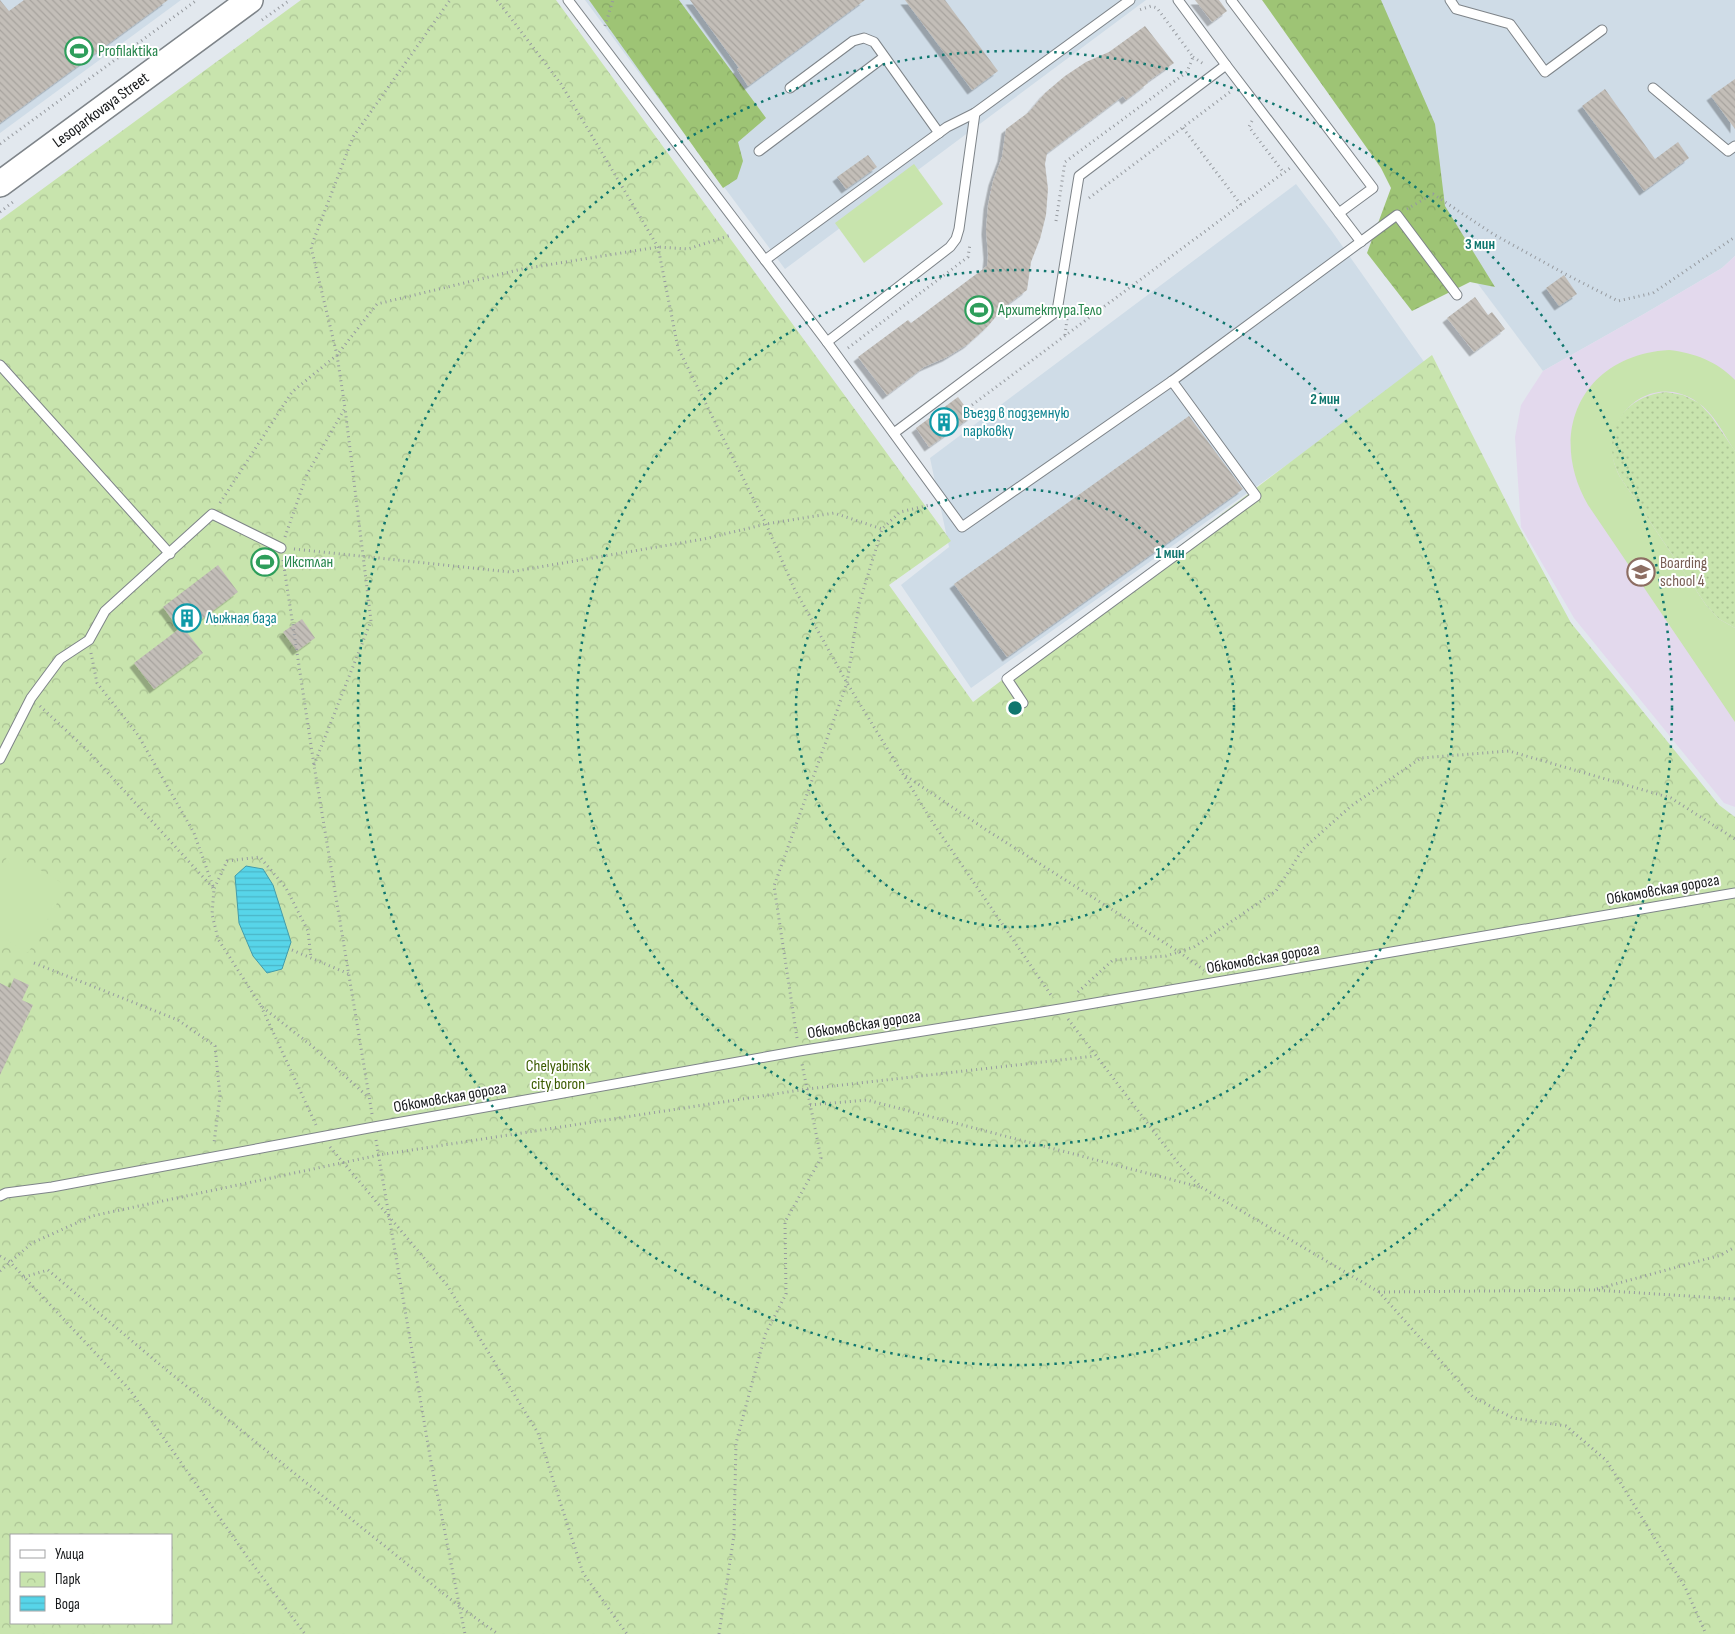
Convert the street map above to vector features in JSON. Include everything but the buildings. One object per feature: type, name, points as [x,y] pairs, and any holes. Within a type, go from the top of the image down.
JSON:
[{"type":"main road","name":"Lesoparkovaya Street","points":[[0,184],[250,0]]},
{"type":"lane","points":[[568,0],[827,342],[962,527],[1172,381],[1397,215],[1458,295]]},
{"type":"lane","points":[[765,260],[939,133],[974,113],[1130,0]]},
{"type":"lane","points":[[1178,0],[1361,242]]},
{"type":"lane","points":[[1231,0],[1373,188],[1339,213]]},
{"type":"lane","points":[[1450,0],[1456,9],[1510,24],[1545,72],[1602,30]]},
{"type":"lane","points":[[790,88],[853,41],[864,38],[874,42],[939,133]]},
{"type":"lane","points":[[759,151],[884,57]]},
{"type":"lane","points":[[894,433],[1057,311],[1079,176],[1226,65]]},
{"type":"lane","points":[[1653,88],[1728,151],[1735,146]]},
{"type":"lane","points":[[827,342],[950,247],[956,239],[959,229],[974,113]]},
{"type":"lane","points":[[0,364],[170,554]]},
{"type":"lane","points":[[1023,703],[1008,679],[1256,496],[1172,381]]},
{"type":"lane","points":[[0,759],[31,698],[60,659],[89,640],[105,611],[212,514],[281,548]]},
{"type":"lane","name":"Обкомовская дорога","points":[[0,1196],[6,1193],[52,1187],[211,1159],[374,1127],[799,1051],[1060,1009],[1735,893]]},
{"type":"path","points":[[0,144],[197,0]]},
{"type":"path","points":[[314,765],[371,621],[337,355],[311,247],[353,137],[450,0]]},
{"type":"path","points":[[497,0],[561,84],[658,247],[678,348],[766,524],[794,588],[847,683],[933,823],[1060,1009],[1178,1163],[1201,1187],[1379,1292],[1473,1397],[1512,1418],[1566,1426],[1607,1461],[1685,1587],[1706,1634]]},
{"type":"path","points":[[599,42],[613,0]]},
{"type":"path","points":[[1134,12],[1151,6],[1157,8],[1193,57],[1216,72],[1236,99]]},
{"type":"path","points":[[1055,227],[1065,162],[1186,72],[1193,57]]},
{"type":"path","points":[[1086,204],[1090,197],[1240,84]]},
{"type":"path","points":[[1252,120],[1249,127],[1284,173]]},
{"type":"path","points":[[1183,128],[1241,205]]},
{"type":"path","points":[[968,408],[1299,162]]},
{"type":"path","points":[[1397,215],[1433,194],[1492,234],[1618,301],[1654,293],[1735,237]]},
{"type":"path","points":[[212,514],[292,392],[337,355],[377,304],[522,268],[658,247],[688,249],[743,232]]},
{"type":"path","points":[[837,356],[968,257],[971,238]]},
{"type":"path","points":[[1065,336],[1068,317]]},
{"type":"path","points":[[345,408],[307,474],[281,548],[314,765],[388,1215],[430,1462],[465,1634]]},
{"type":"path","points":[[719,1634],[734,1536],[736,1443],[765,1335],[786,1294],[785,1222],[822,1158],[799,1051],[774,886],[847,683],[858,604],[882,528],[900,512],[944,502]]},
{"type":"path","points":[[281,548],[510,572],[704,539],[766,524],[834,513],[882,528]]},
{"type":"path","points":[[89,640],[97,683],[138,735],[194,833],[214,889]]},
{"type":"path","points":[[31,698],[85,748],[214,889]]},
{"type":"path","points":[[1060,1009],[1113,960],[1166,956],[1194,947],[1276,891],[1303,849],[1351,806],[1421,758],[1509,751],[1671,798],[1735,839]]},
{"type":"path","points":[[903,774],[988,831],[1179,952],[1220,981]]},
{"type":"path","points":[[311,958],[308,931],[286,888],[260,857],[227,861],[214,889],[212,914],[218,939],[261,1006],[322,1137],[447,1285],[538,1433],[582,1573],[627,1634]]},
{"type":"path","points":[[292,950],[349,974]]},
{"type":"path","points":[[34,963],[178,1020],[215,1046],[220,1096],[211,1159]]},
{"type":"path","points":[[261,1006],[312,1046],[369,1097]]},
{"type":"path","points":[[0,1271],[32,1243],[92,1216],[379,1155],[807,1089],[1096,1056]]},
{"type":"path","points":[[810,1105],[867,1100],[1201,1187]]},
{"type":"path","points":[[1594,1290],[1721,1255],[1735,1246]]},
{"type":"path","points":[[0,1256],[10,1262],[130,1390],[248,1558],[305,1634]]},
{"type":"path","points":[[24,1277],[48,1270],[164,1368],[459,1606],[498,1634]]},
{"type":"path","points":[[1379,1292],[1594,1290],[1735,1298]]},
{"type":"shaded area","points":[[0,0],[181,0],[0,133]]},
{"type":"shaded area","points":[[585,0],[1146,0],[785,269]]},
{"type":"shaded area","points":[[1269,0],[1735,0],[1735,256],[1722,268],[1543,371]]},
{"type":"shaded area","points":[[1296,184],[1331,230],[1427,366],[971,688],[901,585],[949,547],[930,458]]},
{"type":"shaded area","name":"Boarding school 4","points":[[1735,256],[1735,807],[1724,803],[1574,618],[1521,527],[1515,437],[1521,405],[1543,371],[1722,268]]},
{"type":"green space","name":"Chelyabinsk city boron","points":[[301,0],[556,0],[951,541],[889,585],[973,702],[1432,355],[1518,525],[1571,623],[1719,805],[1735,817],[1735,1634],[0,1634],[0,220]]},
{"type":"green space","points":[[589,0],[679,0],[766,118],[738,142],[743,161],[737,179],[723,188]]},
{"type":"green space","points":[[1262,0],[1381,0],[1435,124],[1445,206],[1495,287],[1470,282],[1412,311],[1367,253],[1391,188],[1381,168]]},
{"type":"green space","points":[[914,164],[943,204],[864,263],[835,223]]},
{"type":"green space","points":[[1669,350],[1705,359],[1721,368],[1735,380],[1735,451],[1714,418],[1697,402],[1678,393],[1660,392],[1643,397],[1629,407],[1619,421],[1613,438],[1613,457],[1620,477],[1706,605],[1719,619],[1735,628],[1735,722],[1588,505],[1576,478],[1571,451],[1572,425],[1580,402],[1595,382],[1614,366],[1639,355]]},
{"type":"green space","points":[[1666,392],[1683,395],[1699,403],[1711,416],[1735,451],[1735,628],[1719,619],[1706,605],[1620,477],[1614,462],[1613,434],[1618,421],[1626,410],[1637,401],[1650,395]]},
{"type":"green space","points":[[10,852],[67,886],[28,953],[0,936],[0,869]]},
{"type":"water","points":[[246,866],[263,869],[273,885],[291,942],[282,969],[267,973],[253,956],[239,923],[235,876]]},
{"type":"place","name":"Profilaktika","points":[[79,51]]},
{"type":"place","name":"Архитектура.Тело","points":[[979,310]]},
{"type":"place","name":"Въезд в подземную парковку","points":[[944,422]]},
{"type":"place","name":"Икстлан","points":[[265,562]]},
{"type":"place","name":"Boarding school 4","points":[[1641,572]]},
{"type":"place","name":"Лыжная база","points":[[187,618]]}]
